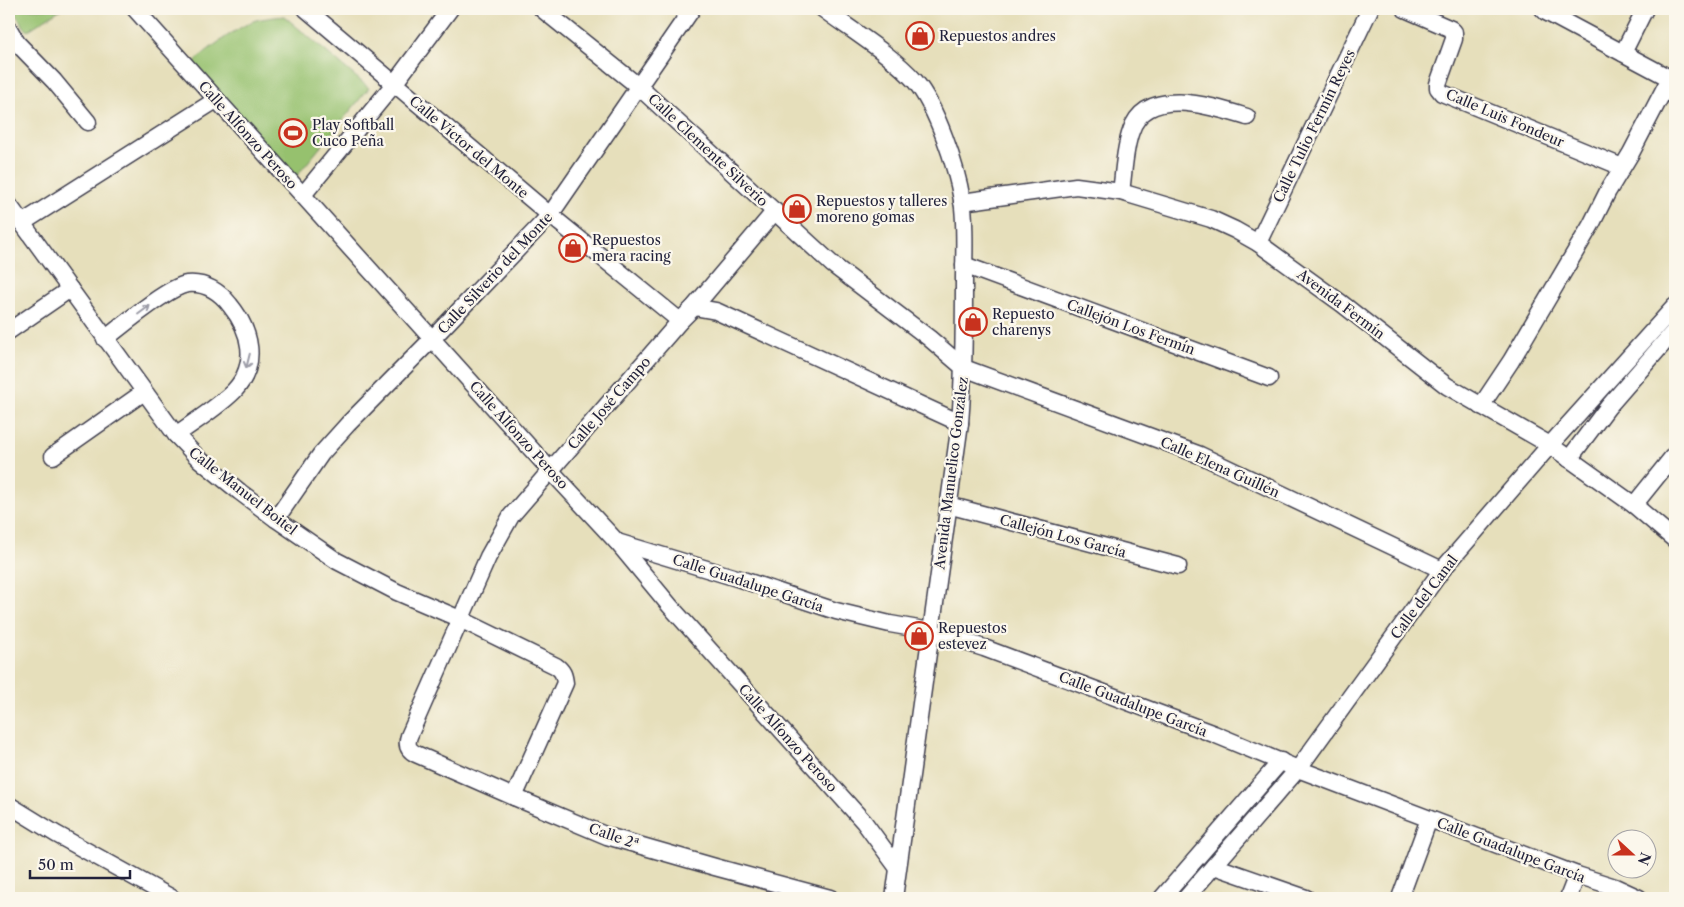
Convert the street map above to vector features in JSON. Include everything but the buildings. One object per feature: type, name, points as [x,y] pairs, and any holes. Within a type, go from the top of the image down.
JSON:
[{"type":"street","name":"Calle Alfonzo Peroso","points":[[135,9],[551,472],[617,542],[682,620],[864,822],[897,867]]},
{"type":"street","name":"Calle Víctor del Monte","points":[[306,9],[550,215],[680,321]]},
{"type":"street","points":[[303,195],[394,84],[450,9]]},
{"type":"street","name":"Calle Clemente Silverio","points":[[542,9],[638,86],[833,265],[929,338],[964,368]]},
{"type":"street","name":"Calle Silverio del Monte","points":[[276,519],[321,454],[348,424],[550,215],[692,9]]},
{"type":"street","name":"Avenida Manuelico González","points":[[823,9],[901,68],[920,90],[930,106],[950,154],[962,202],[964,368],[960,423],[894,898]]},
{"type":"street","name":"Calle Tulio Fermín Reyes","points":[[1258,243],[1370,9]]},
{"type":"street","name":"Calle Luis Fondeur","points":[[1405,9],[1451,28],[1454,32],[1454,39],[1438,84],[1438,88],[1442,92],[1622,167]]},
{"type":"street","points":[[1482,406],[1552,292],[1673,80],[1543,9]]},
{"type":"street","points":[[1623,53],[1645,9]]},
{"type":"street","points":[[9,29],[17,43],[54,81],[88,122]]},
{"type":"street","points":[[22,223],[216,100]]},
{"type":"street","points":[[1121,192],[1131,131],[1141,115],[1151,107],[1175,102],[1202,104],[1247,117]]},
{"type":"street","name":"Avenida Fermín","points":[[962,202],[1076,186],[1121,192],[1211,220],[1235,230],[1258,243],[1341,303],[1447,386],[1550,445],[1672,531]]},
{"type":"street","name":"Calle Manuel Boitel","points":[[9,205],[176,435],[199,459],[276,519],[336,561],[397,592],[460,619],[556,666],[564,673],[565,682],[514,798]]},
{"type":"street","name":"Calle José Campo","points":[[408,747],[409,736],[460,619],[488,557],[511,516],[694,307],[774,211]]},
{"type":"street","name":"Callejón Los Fermín","points":[[964,265],[1269,378]]},
{"type":"street","points":[[105,339],[172,289],[188,284],[213,289],[224,298],[240,318],[249,340],[250,351],[245,372],[227,398],[176,435]]},
{"type":"street","points":[[9,331],[70,289]]},
{"type":"street","name":"Calle del Canal","points":[[1186,898],[1298,768],[1442,570],[1550,445],[1675,306]]},
{"type":"street","points":[[694,307],[716,311],[960,423]]},
{"type":"street","points":[[1569,459],[1608,407],[1675,330]]},
{"type":"street","name":"Calle Elena Guillén","points":[[964,368],[1200,455],[1442,570]]},
{"type":"street","points":[[53,456],[144,392]]},
{"type":"street","points":[[1634,506],[1675,454]]},
{"type":"street","name":"Callejón Los García","points":[[948,505],[1178,566]]},
{"type":"street","name":"Calle Guadalupe García","points":[[617,542],[740,579],[836,611],[930,631],[984,648],[1214,734],[1577,876],[1615,887],[1640,898]]},
{"type":"street","name":"Calle 2ª","points":[[408,747],[416,754],[514,798],[607,836],[715,867],[794,893],[830,898]]},
{"type":"street","points":[[1162,898],[1281,761]]},
{"type":"street","points":[[9,805],[56,834],[172,898]]},
{"type":"street","points":[[1400,898],[1429,819]]},
{"type":"street","points":[[1214,866],[1306,898]]},
{"type":"street","points":[[1568,898],[1577,876]]},
{"type":"green space","points":[[12,9],[61,9],[27,31]]},
{"type":"green space","name":"Play Softball Cuco Peña","points":[[284,16],[369,88],[295,178],[192,65],[212,47],[250,23],[259,19]]},
{"type":"place","name":"Repuestos andres","points":[[920,36]]},
{"type":"place","name":"Play Softball Cuco Peña","points":[[293,133]]},
{"type":"place","name":"Repuestos y talleres moreno gomas","points":[[797,209]]},
{"type":"place","name":"Repuestos mera racing","points":[[573,248]]},
{"type":"place","name":"Repuesto charenys","points":[[973,322]]},
{"type":"place","name":"Repuestos estevez","points":[[919,636]]}]
